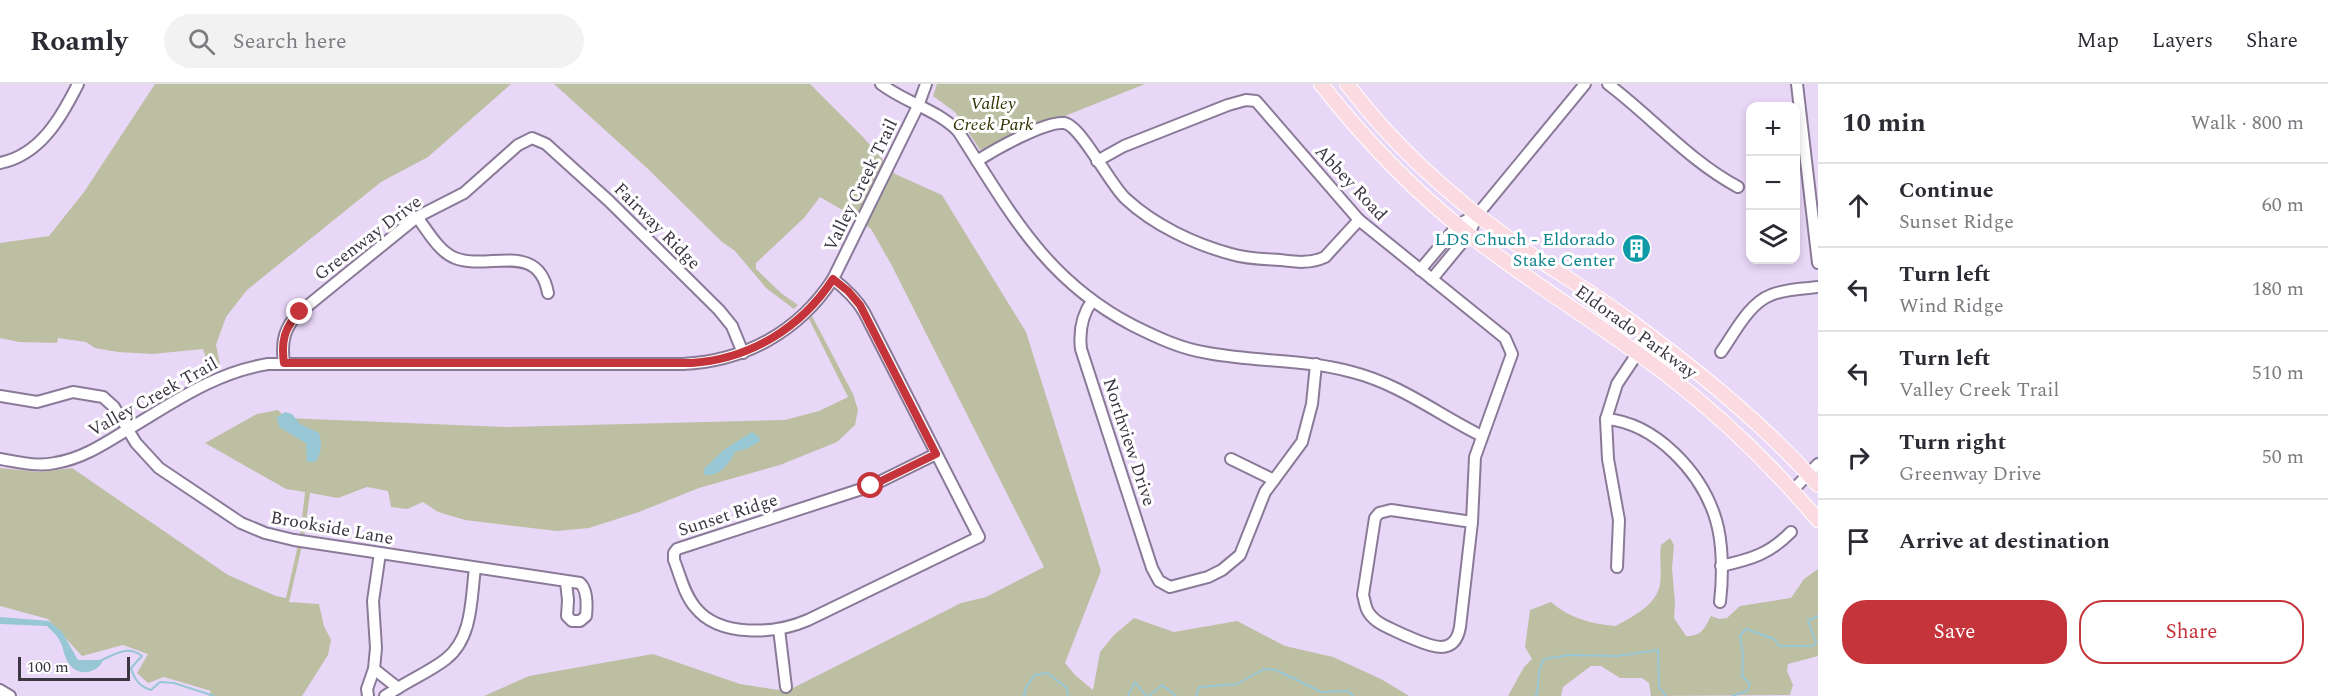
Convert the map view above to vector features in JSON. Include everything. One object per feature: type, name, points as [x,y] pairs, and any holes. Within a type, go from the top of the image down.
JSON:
[{"type":"main road","name":"Eldorado Parkway","points":[[1321,84],[1382,155],[1417,190],[1469,234],[1637,353],[1729,427],[1793,490],[1818,520]]},
{"type":"main road","name":"Eldorado Parkway","points":[[1347,84],[1391,136],[1478,214],[1512,241],[1617,312],[1731,399],[1815,474]]},
{"type":"street","points":[[0,164],[23,156],[39,143],[48,133],[78,84]]},
{"type":"street","points":[[881,84],[918,106],[931,110],[958,131],[1033,244],[1062,276],[1092,301],[1147,333],[1193,350],[1227,356],[1316,364],[1384,382],[1482,436],[1473,466],[1472,522],[1460,627],[1456,641],[1446,647],[1429,646],[1389,628],[1369,614],[1364,595],[1372,527],[1379,513],[1391,510],[1472,522]]},
{"type":"street","name":"Valley Creek Trail","points":[[0,459],[40,464],[57,463],[92,451],[196,388],[219,376],[246,368],[284,363],[684,363],[711,361],[743,353],[769,340],[797,321],[814,305],[833,279],[918,106],[926,84]]},
{"type":"street","points":[[1432,279],[1469,234],[1478,214],[1585,84]]},
{"type":"street","points":[[1608,84],[1700,163],[1738,187]]},
{"type":"street","points":[[1797,84],[1818,263]]},
{"type":"street","name":"Abbey Road","points":[[1098,161],[1124,146],[1206,113],[1239,101],[1256,101],[1359,220],[1505,338],[1512,354],[1482,436]]},
{"type":"street","points":[[977,161],[1009,142],[1056,123],[1066,123],[1075,128],[1115,188],[1142,212],[1184,236],[1230,254],[1302,262],[1318,260],[1334,248],[1359,220]]},
{"type":"street","name":"Greenway Drive","points":[[284,363],[283,339],[288,325],[295,316],[417,217],[464,193],[518,145],[532,138]]},
{"type":"street","name":"Fairway Ridge","points":[[532,138],[546,144],[609,201],[719,310],[732,326],[743,353]]},
{"type":"street","points":[[1419,270],[1458,225],[1478,214]]},
{"type":"street","points":[[417,217],[450,256],[462,260],[507,260],[529,265],[542,275],[548,293]]},
{"type":"street","points":[[833,279],[860,305],[936,454]]},
{"type":"street","points":[[1721,352],[1747,315],[1766,297],[1782,291],[1818,287]]},
{"type":"street","name":"Northview Drive","points":[[1092,301],[1079,336],[1081,349],[1152,568],[1159,581],[1170,587],[1208,577],[1222,570],[1240,555],[1259,505],[1274,480]]},
{"type":"street","points":[[1617,567],[1619,520],[1608,459],[1606,419],[1617,384],[1649,336]]},
{"type":"street","points":[[1231,459],[1274,480],[1302,442],[1312,404],[1316,364]]},
{"type":"street","name":"Brookside Lane","points":[[0,396],[37,402],[74,392],[98,396],[111,403],[141,449],[159,468],[216,508],[248,527],[289,539],[566,582]]},
{"type":"street","points":[[1606,419],[1617,420],[1656,438],[1687,468],[1703,491],[1716,521],[1721,566],[1720,602]]},
{"type":"street","name":"Sunset Ridge","points":[[936,454],[979,537],[808,620],[779,629],[764,631],[738,629],[703,615],[693,605],[674,560],[675,551],[860,490],[936,454]]},
{"type":"street","points":[[1793,490],[1815,474]]},
{"type":"street","points":[[1721,566],[1752,559],[1775,547],[1791,532]]},
{"type":"street","points":[[368,696],[367,689],[374,669],[376,653],[373,602],[380,553]]},
{"type":"street","points":[[385,696],[446,659],[460,644],[466,629],[475,568]]},
{"type":"street","points":[[779,629],[786,687]]},
{"type":"street","points":[[374,669],[398,688]]},
{"type":"street","points":[[0,690],[10,696]]},
{"type":"green space","points":[[155,84],[511,84],[428,157],[381,182],[247,290],[226,317],[216,345],[220,365],[210,369],[203,349],[152,354],[118,352],[95,348],[86,342],[58,338],[57,343],[19,342],[0,338],[0,243],[49,236],[84,192]]},
{"type":"green space","points":[[554,84],[810,84],[863,137],[895,174],[942,195],[1026,332],[1101,571],[1065,663],[1093,690],[1100,652],[1114,635],[1134,618],[1174,632],[1237,621],[1285,646],[1333,657],[1381,679],[1409,696],[484,696],[529,676],[653,654],[740,684],[779,690],[791,689],[961,603],[986,597],[1044,567],[891,264],[871,229],[820,197],[804,218],[756,263],[756,269],[781,293],[798,305],[794,309],[766,288],[735,251],[722,242],[647,168]]},
{"type":"green space","name":"Valley Creek Park","points":[[937,84],[1145,84],[980,150],[955,112],[933,96]]},
{"type":"green space","points":[[812,316],[853,394],[858,410],[855,425],[837,442],[780,465],[699,488],[639,512],[589,528],[557,531],[465,520],[438,512],[423,502],[407,509],[391,507],[388,491],[367,487],[338,498],[310,493],[304,537],[300,536],[305,492],[286,489],[205,443],[257,414],[278,410],[286,418],[505,427],[785,420],[819,411],[848,397],[809,319]]},
{"type":"green space","points":[[0,468],[39,472],[72,468],[228,575],[276,596],[286,598],[298,545],[302,546],[289,602],[319,604],[324,626],[331,640],[328,655],[302,696],[209,696],[211,691],[164,677],[148,683],[137,673],[148,654],[123,645],[82,656],[48,619],[0,606]]},
{"type":"green space","points":[[1670,538],[1674,545],[1672,569],[1674,618],[1686,636],[1699,633],[1711,616],[1719,619],[1727,618],[1740,606],[1791,598],[1804,579],[1818,569],[1818,656],[1788,664],[1787,671],[1793,685],[1790,695],[1651,696],[1649,683],[1642,678],[1620,678],[1601,666],[1591,666],[1563,687],[1561,696],[1508,696],[1524,667],[1532,659],[1525,647],[1530,610],[1551,602],[1581,619],[1616,626],[1643,610],[1658,592],[1661,574],[1661,545]]},
{"type":"water","points":[[285,412],[292,414],[300,424],[319,433],[321,448],[315,462],[307,462],[306,443],[279,427],[277,417]]},
{"type":"water","points":[[752,432],[759,437],[760,441],[735,452],[727,465],[719,472],[704,475],[704,469],[725,449]]},
{"type":"water","points":[[0,617],[49,621],[62,632],[78,660],[103,660],[97,668],[88,672],[74,669],[67,660],[62,641],[47,626],[0,624]]},
{"type":"waterway","points":[[1732,696],[1747,691],[1750,684],[1742,676],[1743,656],[1740,636],[1746,629],[1774,639],[1779,646],[1813,646],[1816,642],[1808,621],[1818,616]]},
{"type":"waterway","points":[[57,634],[63,645]]},
{"type":"waterway","points":[[1536,696],[1544,659],[1569,655],[1617,656],[1658,650],[1659,687],[1666,696]]},
{"type":"waterway","points":[[100,661],[116,653],[131,651],[142,656],[131,668],[136,679],[144,687],[151,690],[160,682],[174,683],[214,696]]},
{"type":"waterway","points":[[1196,696],[1199,687],[1237,684],[1264,669],[1276,670],[1321,692],[1348,691],[1353,696]]},
{"type":"waterway","points":[[1024,696],[1026,687],[1035,675],[1047,673],[1067,688],[1068,696]]},
{"type":"waterway","points":[[1128,696],[1135,682],[1146,696]]},
{"type":"waterway","points":[[1149,696],[1162,685],[1176,696]]},
{"type":"place","name":"LDS Chuch - Eldorado Stake Center","points":[[1636,249]]},
{"type":"route","points":[[300,312],[288,325],[282,343],[284,363],[692,363],[711,361],[751,350],[780,334],[805,314],[833,279],[860,305],[936,454],[871,486]]}]
